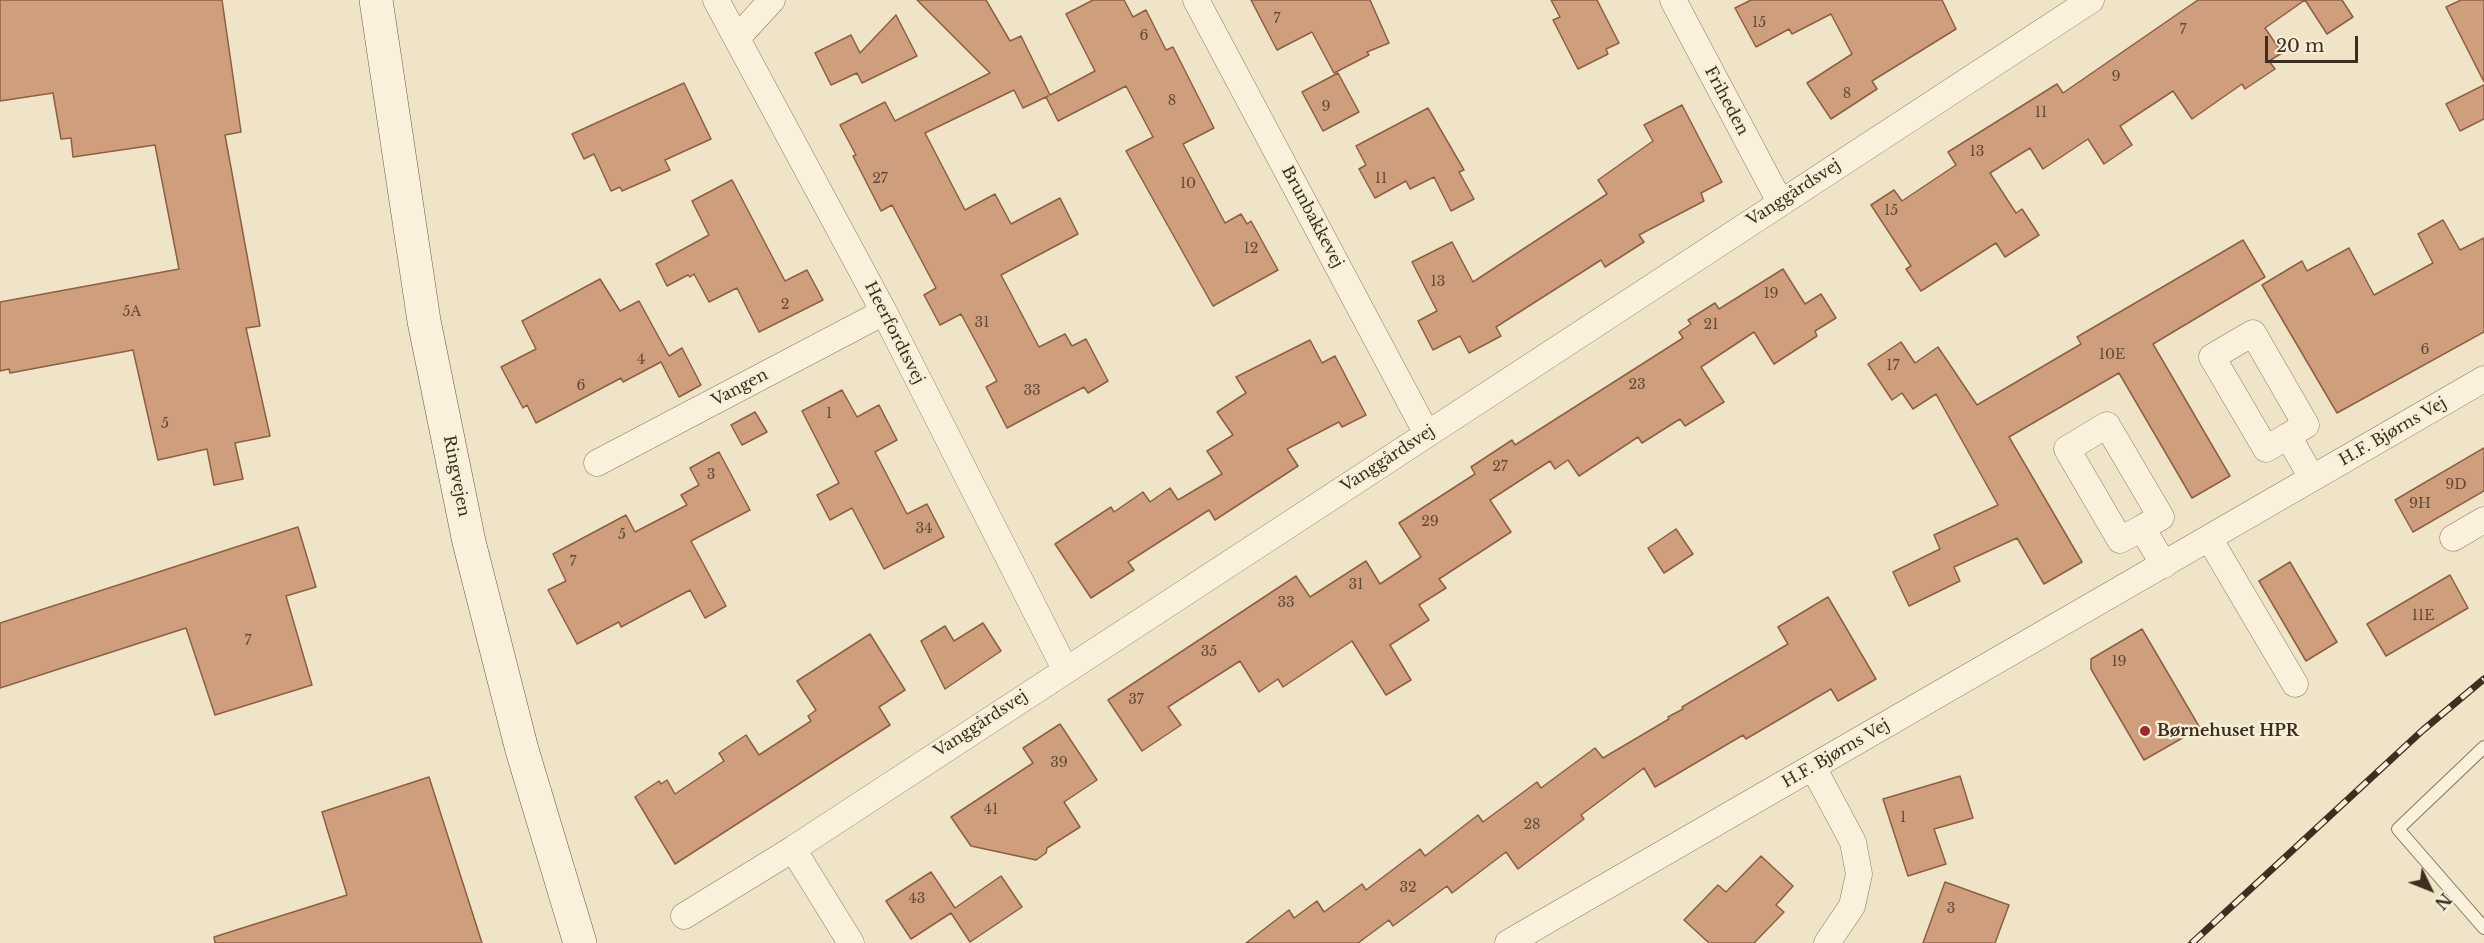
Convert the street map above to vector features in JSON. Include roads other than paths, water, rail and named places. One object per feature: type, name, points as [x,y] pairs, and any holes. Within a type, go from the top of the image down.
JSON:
[{"type":"main road","name":"Ringvejen","points":[[376,0],[424,321],[469,542],[522,750],[580,943]]},
{"type":"street","name":"Heerfordtsvej","points":[[716,0],[884,312],[1065,669]]},
{"type":"street","points":[[737,38],[772,0]]},
{"type":"street","name":"Brunbakkevej","points":[[1196,0],[1427,434]]},
{"type":"street","name":"Friheden","points":[[1673,0],[1779,202]]},
{"type":"street","name":"Vanggårdsvej","points":[[684,916],[793,849],[2091,0]]},
{"type":"street","name":"Vangen","points":[[597,463],[884,312]]},
{"type":"street","name":"H.F. Bjørns Vej","points":[[1508,943],[2312,478],[2481,388]]},
{"type":"street","points":[[2288,436],[2312,478]]},
{"type":"street","points":[[2453,538],[2484,520]]},
{"type":"street","points":[[2142,528],[2164,565]]},
{"type":"street","points":[[2209,538],[2295,684]]},
{"type":"street","points":[[1813,766],[1853,842],[1859,874],[1852,906],[1827,943]]},
{"type":"street","points":[[793,849],[851,943]]},
{"type":"lane","points":[[2484,747],[2398,829],[2484,928]]},
{"type":"railway","points":[[2192,943],[2423,730],[2484,679]]},
{"type":"place","name":"Børnehuset HPR","points":[[2145,731]]}]
